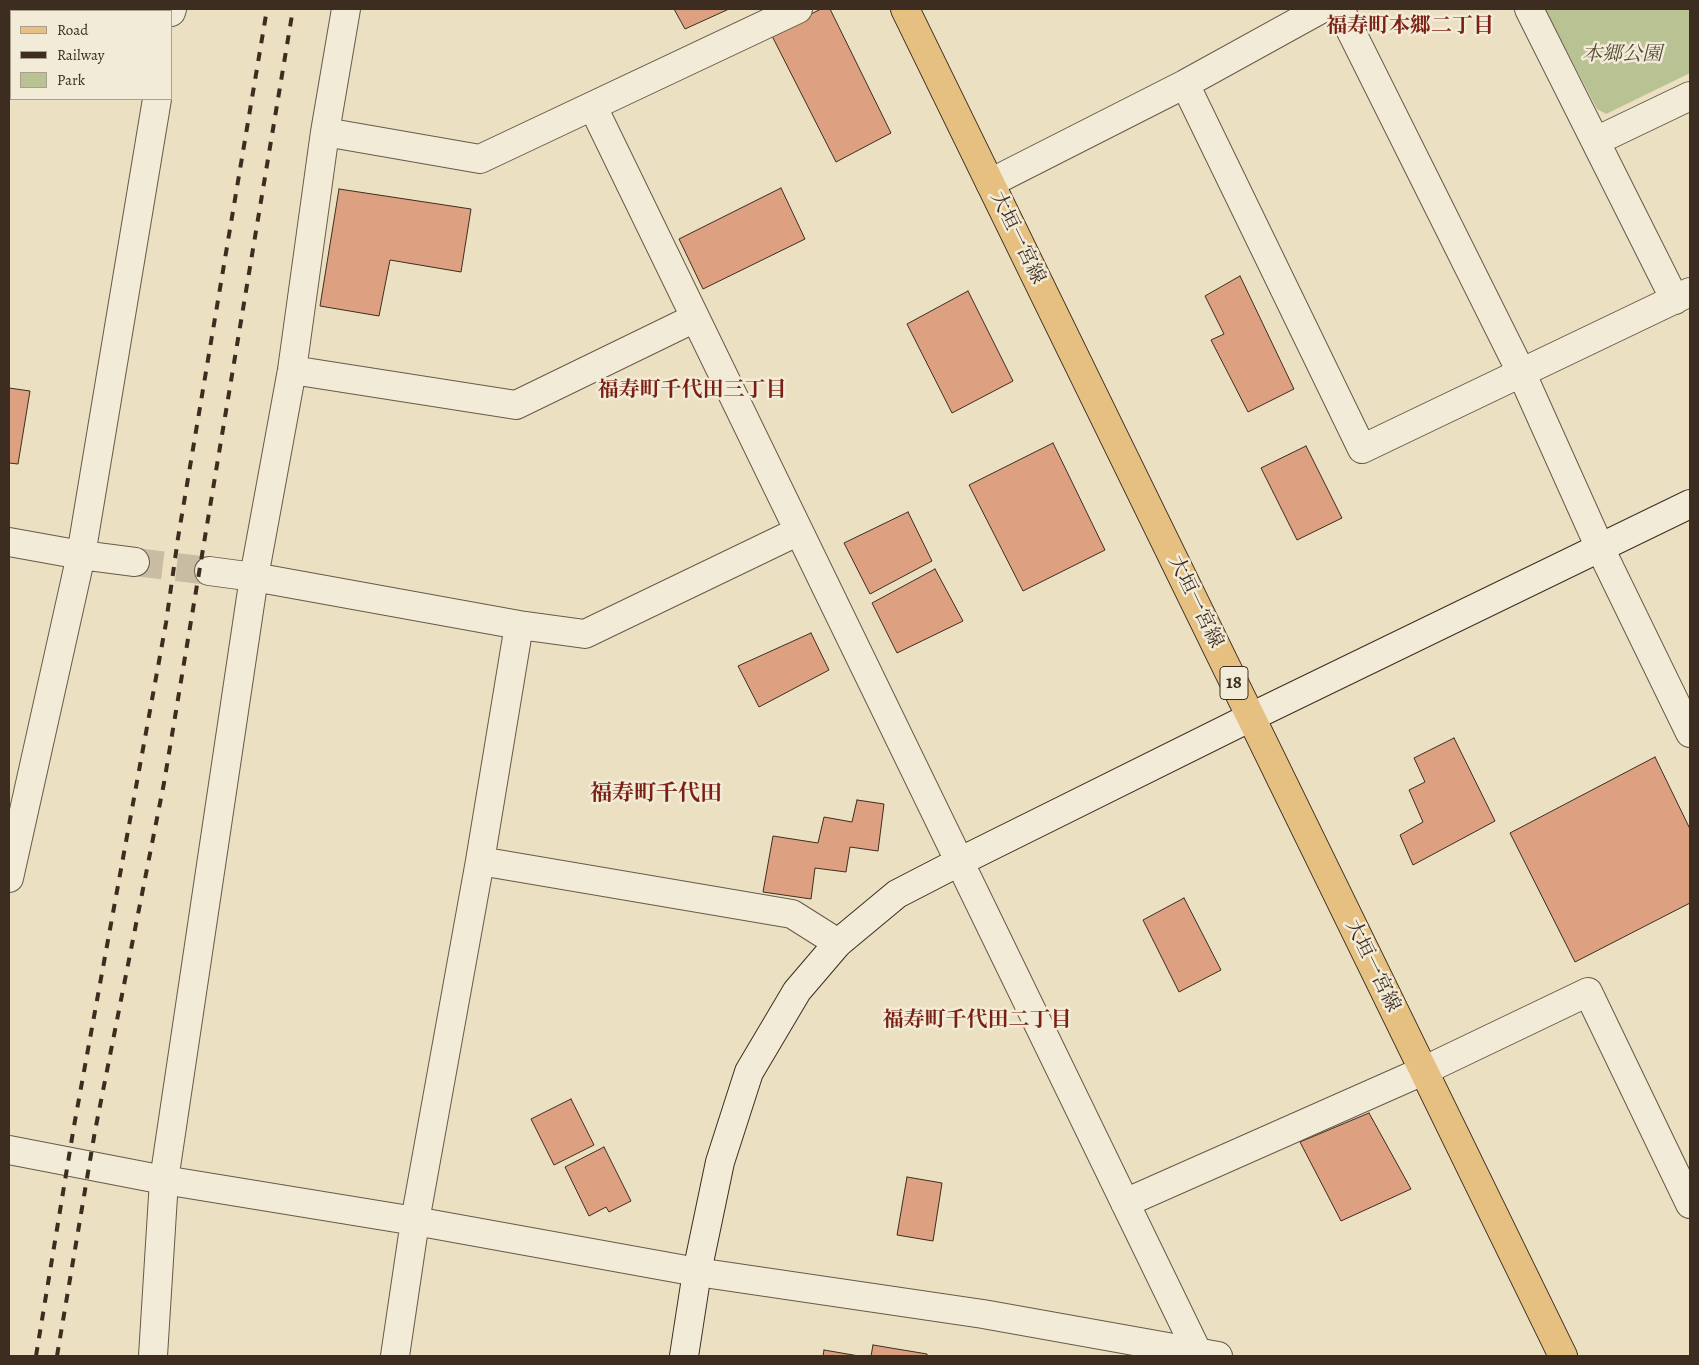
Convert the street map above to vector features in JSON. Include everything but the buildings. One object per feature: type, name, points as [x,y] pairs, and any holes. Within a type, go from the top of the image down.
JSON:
[{"type":"main road","name":"大垣一宮線","points":[[905,9],[1563,1356]]},
{"type":"street","points":[[153,1356],[164,1180],[254,577],[292,370],[325,132],[346,9]]},
{"type":"street","points":[[325,132],[480,159],[798,9]]},
{"type":"street","points":[[990,183],[1185,84],[1321,9]]},
{"type":"street","points":[[1340,9],[1521,372],[1600,548],[1690,733]]},
{"type":"street","points":[[1185,84],[1362,449],[1682,296],[1596,141],[1529,9]]},
{"type":"street","points":[[1596,141],[1690,96]]},
{"type":"street","points":[[9,878],[81,555],[157,100]]},
{"type":"street","points":[[593,107],[1125,1203],[1208,1354]]},
{"type":"street","points":[[292,370],[516,405],[695,318]]},
{"type":"street","points":[[684,1356],[697,1272],[720,1162],[749,1072],[797,991],[838,943],[897,894],[959,862],[1251,717],[1690,504]]},
{"type":"street","points":[[209,571],[254,577],[585,634],[799,531]]},
{"type":"street","points":[[9,542],[81,555],[135,562]]},
{"type":"street","points":[[394,1356],[415,1221],[480,860],[519,624]]},
{"type":"street","points":[[480,860],[792,914],[838,943]]},
{"type":"street","points":[[1125,1203],[1423,1071],[1588,992],[1690,1204]]},
{"type":"street","points":[[9,1150],[164,1180],[415,1221],[697,1272],[983,1314],[1208,1354]]},
{"type":"green space","name":"本郷公園","points":[[1545,9],[1690,9],[1690,73],[1606,114],[1597,109]]},
{"type":"tunnel","points":[[135,562],[209,571]]},
{"type":"railway","points":[[36,1356],[74,1126],[166,623],[178,538],[267,9]]},
{"type":"railway","points":[[57,1356],[95,1131],[164,783],[293,9]]},
{"type":"district","name":"福寿町本郷二丁目","points":[[1410,27]]},
{"type":"district","name":"福寿町千代田三丁目","points":[[692,391]]},
{"type":"district","name":"福寿町千代田","points":[[656,795]]},
{"type":"district","name":"福寿町千代田二丁目","points":[[977,1021]]}]
